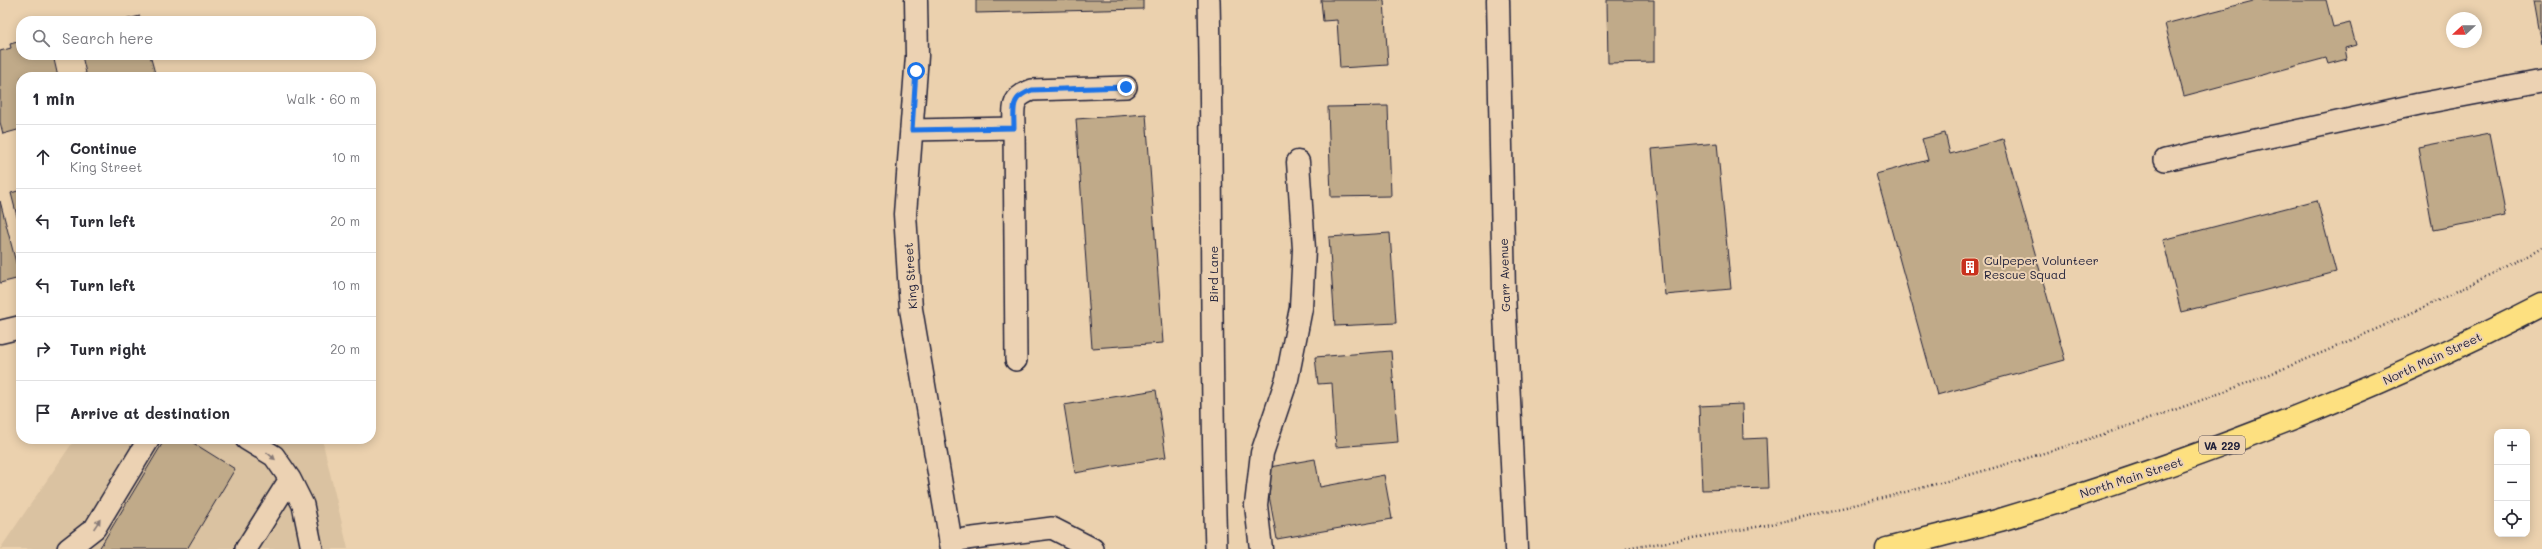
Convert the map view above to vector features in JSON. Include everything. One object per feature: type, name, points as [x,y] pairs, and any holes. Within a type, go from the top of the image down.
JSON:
[{"type":"main road","name":"North Main Street","points":[[1887,549],[1999,520],[2170,464],[2315,410],[2458,348],[2542,305]]},
{"type":"street","name":"King Street","points":[[916,0],[917,56],[905,214],[911,309],[951,545]]},
{"type":"street","name":"Garr Avenue","points":[[1498,0],[1504,294],[1516,549]]},
{"type":"street","points":[[1261,549],[1256,506],[1262,452],[1287,379],[1301,308],[1304,249],[1298,162]]},
{"type":"street","points":[[0,332],[16,328]]},
{"type":"lane","name":"Bird Lane","points":[[1209,0],[1213,166],[1212,428],[1216,549]]},
{"type":"lane","points":[[2165,160],[2411,105],[2542,81]]},
{"type":"lane","points":[[1016,360],[1014,103],[1020,94],[1032,90],[1126,87]]},
{"type":"lane","points":[[912,130],[1014,128]]},
{"type":"lane","points":[[68,549],[95,528],[146,444]]},
{"type":"lane","points":[[254,444],[274,456],[290,479],[303,505],[312,549]]},
{"type":"lane","points":[[246,549],[290,479]]},
{"type":"lane","points":[[951,545],[1052,528],[1093,549]]},
{"type":"path","points":[[1626,549],[1791,520],[1872,501],[1962,478],[2131,425],[2205,398],[2334,347],[2454,293],[2542,247]]},
{"type":"shaded area","points":[[72,444],[323,444],[348,549],[0,549]]},
{"type":"building","points":[[976,0],[1143,0],[1143,9],[976,13]]},
{"type":"building","points":[[1321,0],[1384,0],[1388,65],[1340,68],[1337,20],[1323,21]]},
{"type":"building","points":[[1607,0],[1654,0],[1654,62],[1608,63]]},
{"type":"building","points":[[2257,0],[2326,0],[2333,27],[2350,23],[2356,45],[2345,48],[2347,59],[2328,64],[2326,58],[2184,96],[2165,24]]},
{"type":"building","points":[[2534,0],[2542,0],[2542,45]]},
{"type":"building","points":[[16,42],[16,60],[54,60],[57,72],[16,72],[16,130],[3,134],[0,122],[0,51],[11,48],[10,44]]},
{"type":"building","points":[[83,60],[151,60],[155,72],[86,72]]},
{"type":"building","points":[[1388,106],[1391,196],[1331,197],[1328,107]]},
{"type":"building","points":[[1146,114],[1163,343],[1092,348],[1076,119]]},
{"type":"building","name":"Culpeper Volunteer Rescue Squad","points":[[1945,133],[1950,154],[2003,139],[2065,360],[1937,395],[1876,174],[1928,160],[1922,139]]},
{"type":"building","points":[[2490,133],[2506,216],[2433,230],[2418,147]]},
{"type":"building","points":[[1717,143],[1731,289],[1665,295],[1652,149]]},
{"type":"building","points":[[16,192],[16,212],[11,193]]},
{"type":"building","points":[[2317,200],[2336,272],[2181,312],[2163,240]]},
{"type":"building","points":[[0,201],[16,263],[16,279],[0,283]]},
{"type":"building","points":[[1390,233],[1396,323],[1335,326],[1329,237]]},
{"type":"building","points":[[1391,351],[1398,442],[1336,447],[1332,383],[1318,384],[1315,357]]},
{"type":"building","points":[[1156,390],[1166,457],[1075,473],[1064,405]]},
{"type":"building","points":[[1742,404],[1743,439],[1766,438],[1768,488],[1702,490],[1699,406]]},
{"type":"building","points":[[162,444],[195,444],[235,469],[187,549],[99,549]]},
{"type":"building","points":[[1315,459],[1320,487],[1384,475],[1392,519],[1277,539],[1264,468]]},
{"type":"place","name":"Culpeper Volunteer Rescue Squad","points":[[1970,267]]},
{"type":"route","points":[[916,71],[912,130],[1014,128],[1014,103],[1020,94],[1032,90],[1126,87]]}]
